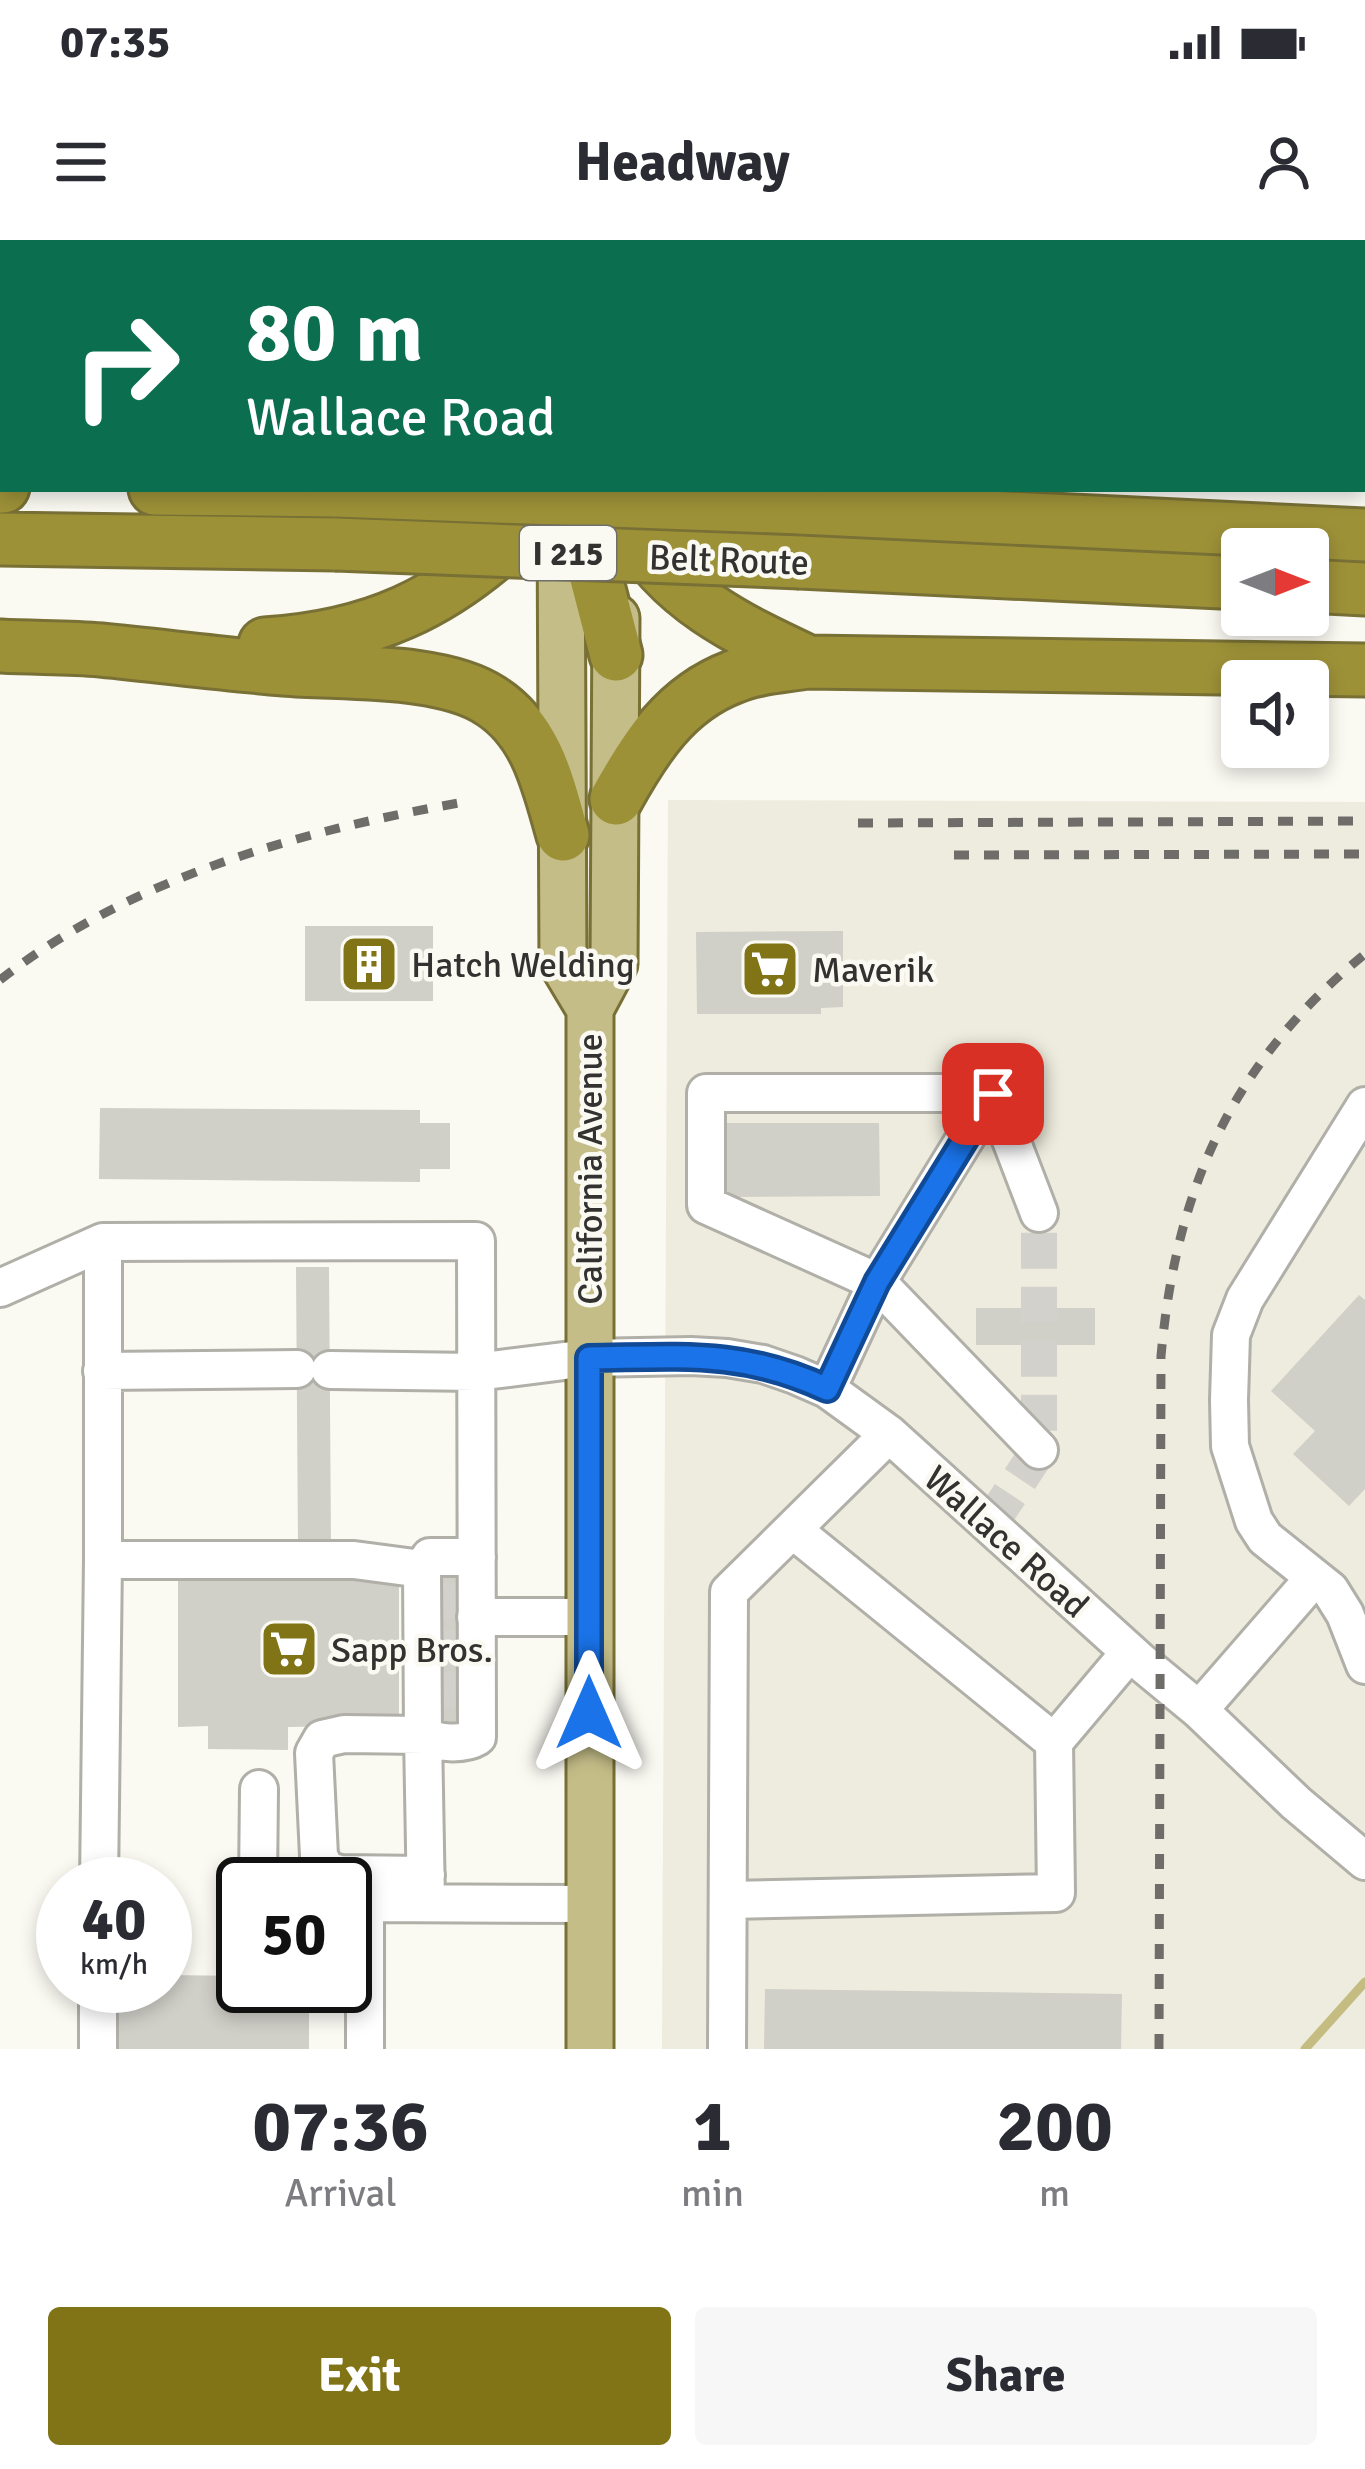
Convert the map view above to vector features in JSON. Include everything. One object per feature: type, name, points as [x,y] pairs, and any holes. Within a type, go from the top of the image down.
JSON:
[{"type":"highway","name":"Belt Route","points":[[363,492],[1365,535]]},
{"type":"highway","points":[[617,492],[640,544],[682,590],[739,630],[808,662]]},
{"type":"highway","points":[[570,496],[616,656]]},
{"type":"highway","points":[[562,593],[570,496]]},
{"type":"highway","points":[[97,650],[306,641],[362,629],[428,602],[570,496]]},
{"type":"highway","name":"Belt Route","points":[[0,538],[336,544],[1221,582]]},
{"type":"highway","points":[[1329,587],[1365,589]]},
{"type":"highway","points":[[0,646],[413,678],[473,691],[493,702],[524,732],[546,778],[563,836]]},
{"type":"highway","points":[[616,799],[643,751],[685,704],[737,675],[808,662],[1365,670]]},
{"type":"main road","name":"California Avenue","points":[[590,2049],[590,1009],[614,964],[616,492]]},
{"type":"main road","name":"California Avenue","points":[[562,593],[563,964],[590,1009]]},
{"type":"street","points":[[993,1094],[706,1093],[706,1205],[877,1282],[1039,1450]]},
{"type":"street","points":[[993,1094],[1039,1213]]},
{"type":"street","points":[[827,1389],[877,1282],[993,1094]]},
{"type":"street","points":[[1365,1106],[1245,1299],[1231,1335],[1230,1446],[1254,1521],[1265,1538],[1330,1590],[1365,1665]]},
{"type":"street","points":[[0,1288],[103,1242],[476,1241],[476,1542],[447,1612],[450,1690],[477,1737],[472,1741],[430,1741],[423,1735],[322,1738],[314,1753],[319,1856],[326,1870],[340,1874],[426,1889],[590,1904]]},
{"type":"street","points":[[99,1857],[103,1242]]},
{"type":"street","name":"Wallace Road","points":[[102,1371],[476,1372],[589,1358],[727,1358],[796,1375],[827,1389],[889,1434],[1365,1861]]},
{"type":"street","points":[[727,2049],[729,1592],[889,1434]]},
{"type":"street","points":[[794,1530],[1054,1742]]},
{"type":"street","points":[[103,1560],[354,1560],[447,1612],[589,1617]]},
{"type":"street","points":[[1199,1710],[1313,1578]]},
{"type":"street","points":[[426,1889],[423,1735],[450,1690],[447,1612]]},
{"type":"street","points":[[728,1900],[1056,1893],[1054,1742],[1130,1652]]},
{"type":"street","points":[[258,1857],[259,1789]]},
{"type":"street","points":[[372,1900],[426,1889]]},
{"type":"street","points":[[98,2013],[98,2049]]},
{"type":"street","points":[[363,2013],[365,2049]]},
{"type":"shaded area","points":[[668,800],[1365,802],[1365,2049],[662,2049]]},
{"type":"building","name":"Hatch Welding","points":[[305,926],[433,926],[433,1001],[305,1001]]},
{"type":"building","name":"Maverik","points":[[843,931],[843,1007],[821,1008],[821,1014],[697,1014],[696,932]]},
{"type":"building","points":[[100,1108],[420,1110],[420,1123],[450,1123],[450,1169],[420,1169],[420,1182],[99,1179]]},
{"type":"building","points":[[727,1123],[879,1123],[880,1196],[727,1197]]},
{"type":"building","points":[[296,1267],[329,1267],[331,1545],[298,1546]]},
{"type":"building","points":[[1359,1295],[1365,1300],[1365,1489],[1349,1506],[1293,1454],[1315,1431],[1271,1391]]},
{"type":"building","points":[[976,1308],[1095,1308],[1095,1345],[976,1345]]},
{"type":"building","name":"Sapp Bros.","points":[[178,1574],[399,1574],[399,1725],[288,1727],[288,1750],[208,1749],[208,1726],[178,1727]]},
{"type":"building","points":[[432,1575],[465,1575],[467,1733],[434,1734]]},
{"type":"building","points":[[192,1975],[216,1976],[216,2013],[309,2013],[309,2049],[118,2049],[117,2013],[192,2013]]},
{"type":"building","points":[[765,1989],[1122,1994],[1121,2049],[764,2049]]},
{"type":"waterway","points":[[1305,2049],[1365,1982]]},
{"type":"tunnel","points":[[990,1524],[1039,1450],[1039,1213]]},
{"type":"tunnel","points":[[432,1602],[466,1600]]},
{"type":"tunnel","points":[[433,1650],[466,1646]]},
{"type":"tunnel","points":[[433,1690],[467,1689]]},
{"type":"railway","points":[[0,980],[107,912],[223,862],[346,826],[470,801]]},
{"type":"railway","points":[[858,823],[1365,821]]},
{"type":"railway","points":[[954,855],[1365,854]]},
{"type":"railway","points":[[1159,2049],[1161,1356],[1169,1295],[1197,1183],[1246,1084],[1319,995],[1365,954]]},
{"type":"place","name":"Hatch Welding","points":[[369,964]]},
{"type":"place","name":"Maverik","points":[[770,969]]},
{"type":"place","name":"Sapp Bros.","points":[[289,1649]]},
{"type":"route","points":[[589,1713],[589,1358],[727,1358],[763,1364],[827,1389],[877,1282],[993,1094]]}]
